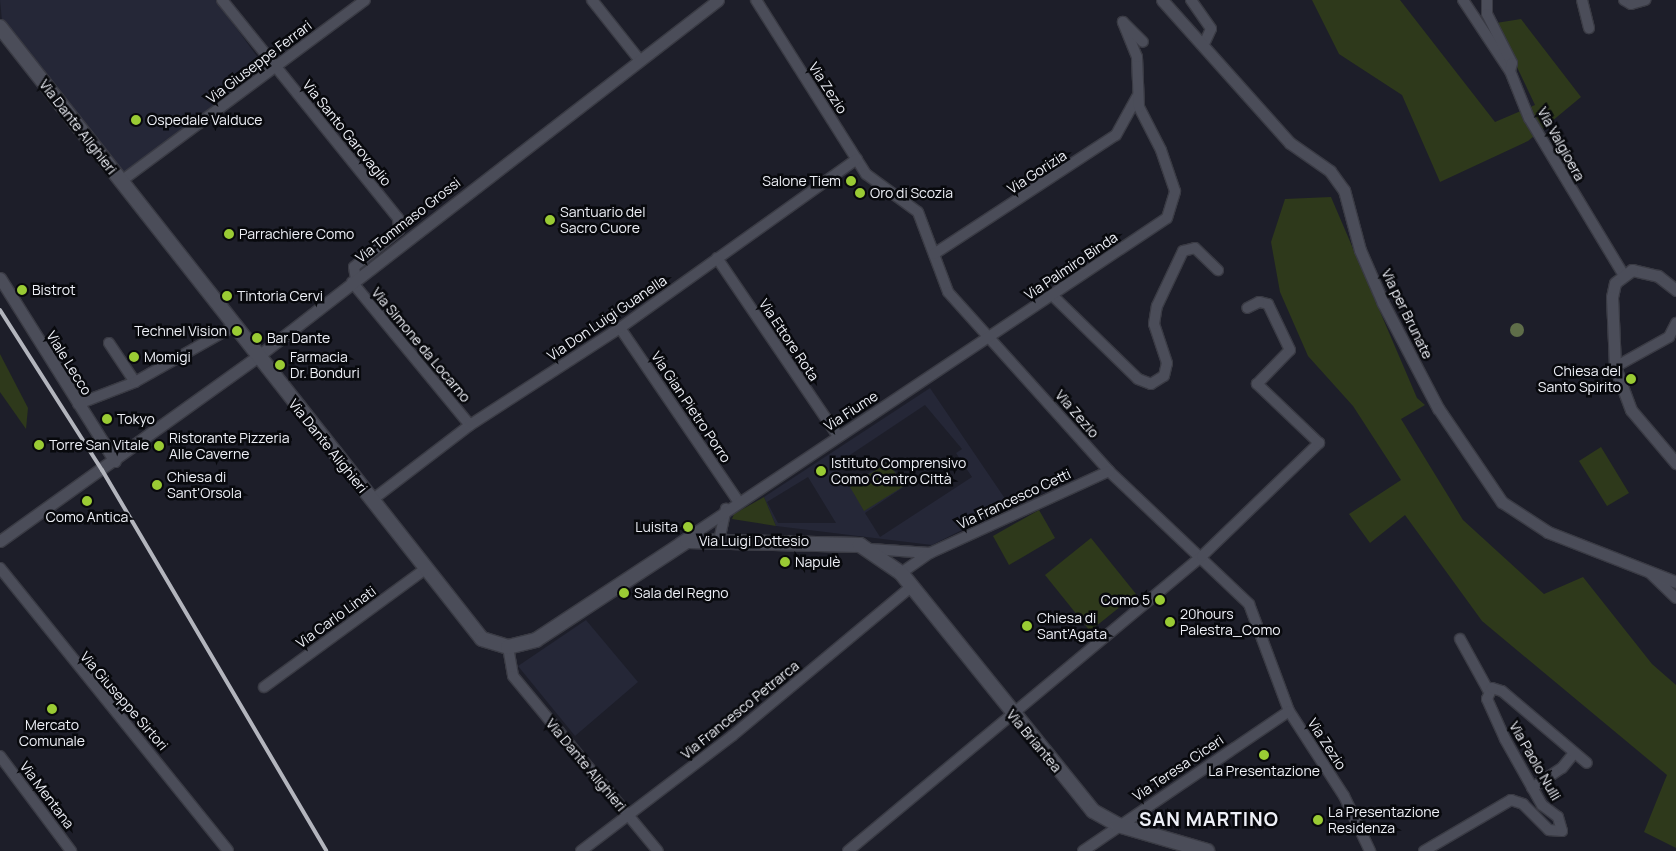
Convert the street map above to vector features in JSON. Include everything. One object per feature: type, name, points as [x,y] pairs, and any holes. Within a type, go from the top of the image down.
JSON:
[{"type":"main road","name":"Via Dante Alighieri","points":[[0,27],[120,182],[482,639],[508,647]]},
{"type":"main road","name":"Via Luigi Dottesio","points":[[508,647],[536,640],[679,544],[719,541],[837,542],[870,549],[901,573]]},
{"type":"main road","name":"Via Briantea","points":[[901,573],[1011,714],[1093,811],[1118,825],[1208,851]]},
{"type":"street","name":"Via Santo Garovaglio","points":[[222,0],[398,218],[399,230],[354,267],[354,280]]},
{"type":"street","name":"Via Giuseppe Ferrari","points":[[120,182],[365,0]]},
{"type":"street","points":[[592,0],[638,58]]},
{"type":"street","name":"Via Tommaso Grossi","points":[[0,541],[115,461],[258,357],[638,58],[718,0]]},
{"type":"street","name":"Via Zezio","points":[[756,0],[857,159],[877,185],[918,212],[948,292],[990,336],[1109,471],[1202,556],[1250,604],[1289,711],[1344,796],[1370,851]]},
{"type":"street","name":"Via per Brunate","points":[[1162,0],[1204,44],[1290,143],[1330,171],[1344,190],[1360,250],[1383,303],[1438,408],[1482,479],[1502,502],[1548,532],[1676,582]]},
{"type":"street","points":[[1191,0],[1211,29],[1204,44]]},
{"type":"street","name":"Via Valgioera","points":[[1463,0],[1510,72],[1529,118],[1622,274]]},
{"type":"street","points":[[1487,0],[1487,14],[1512,63],[1510,72]]},
{"type":"street","points":[[1582,0],[1589,28]]},
{"type":"street","points":[[1624,0],[1631,4],[1645,0]]},
{"type":"street","name":"Via Gorizia","points":[[1143,42],[1123,22],[1137,57],[1137,97],[1175,192],[1167,218]]},
{"type":"street","name":"Via Gorizia","points":[[934,254],[1116,135],[1137,97]]},
{"type":"street","name":"Via Don Luigi Guanella","points":[[372,500],[470,425],[620,328],[857,159]]},
{"type":"street","name":"Via Palmiro Binda","points":[[990,336],[1167,218]]},
{"type":"street","points":[[1052,295],[1138,379],[1151,384],[1164,376],[1168,364],[1154,324],[1157,306],[1183,251],[1194,248],[1218,270]]},
{"type":"street","name":"Via Ettore Rota","points":[[717,258],[838,436]]},
{"type":"street","points":[[1676,290],[1642,270],[1622,274],[1612,297],[1615,367],[1631,410],[1676,463]]},
{"type":"street","name":"Viale Lecco","points":[[0,278],[115,461]]},
{"type":"street","name":"Via Simone da Locarno","points":[[354,280],[470,425]]},
{"type":"street","points":[[848,851],[1202,556],[1319,443],[1257,384],[1290,350],[1268,304],[1259,302],[1247,308]]},
{"type":"street","points":[[1615,367],[1669,337],[1676,323]]},
{"type":"street","points":[[78,404],[135,382],[234,326]]},
{"type":"street","name":"Via Gian Pietro Porro","points":[[620,328],[738,501]]},
{"type":"street","name":"Via Fiume","points":[[679,544],[726,509],[990,336]]},
{"type":"street","points":[[109,343],[135,382]]},
{"type":"street","name":"Via Francesco Cetti","points":[[901,573],[930,553],[1109,471]]},
{"type":"street","points":[[719,541],[726,509]]},
{"type":"street","name":"Via Francesco Cetti","points":[[870,549],[930,553]]},
{"type":"street","name":"Via Giuseppe Sirtori","points":[[0,568],[228,851]]},
{"type":"street","name":"Via Carlo Linati","points":[[264,687],[425,569]]},
{"type":"street","points":[[1648,571],[1676,598]]},
{"type":"street","name":"Via Francesco Petrarca","points":[[581,851],[732,736],[911,587]]},
{"type":"street","points":[[1460,639],[1488,690]]},
{"type":"street","name":"Via Dante Alighieri","points":[[508,647],[513,676],[658,851]]},
{"type":"street","name":"Via Paolo Nulli","points":[[1424,851],[1511,800],[1523,804],[1549,830],[1560,834],[1562,822],[1542,805],[1532,788],[1494,715],[1488,690],[1502,691],[1574,754],[1587,763]]},
{"type":"street","name":"Via Teresa Ciceri","points":[[1083,851],[1118,825],[1289,711]]},
{"type":"street","points":[[1532,788],[1562,768],[1574,754]]},
{"type":"street","name":"Via Mentana","points":[[0,756],[71,851]]},
{"type":"shaded area","name":"Ospedale Valduce","points":[[0,0],[216,0],[264,66],[123,175],[2,21]]},
{"type":"shaded area","points":[[1312,0],[1400,0],[1495,122],[1535,105],[1496,23],[1521,19],[1581,97],[1528,141],[1440,182],[1402,95],[1339,54]]},
{"type":"shaded area","points":[[1331,197],[1417,398],[1425,405],[1401,419],[1463,520],[1544,594],[1583,577],[1652,664],[1676,685],[1676,848],[1644,832],[1667,775],[1482,621],[1405,515],[1370,543],[1349,514],[1401,480],[1353,406],[1308,356],[1280,292],[1271,242],[1285,199]]},
{"type":"shaded area","points":[[1514,323],[1520,323],[1524,330],[1520,337],[1514,337],[1510,333],[1510,327]]},
{"type":"shaded area","points":[[0,354],[28,408],[26,429],[0,392]]},
{"type":"shaded area","name":"Istituto Comprensivo Como Centro Città","points":[[930,388],[1010,506],[932,545],[776,526],[764,497]],"holes":[[[925,405],[962,449],[956,453],[972,477],[880,537],[865,513],[905,486],[888,460],[849,486],[835,465]],[[808,477],[836,523],[778,523],[767,502]]]},
{"type":"shaded area","points":[[1601,447],[1629,493],[1607,506],[1579,461]]},
{"type":"shaded area","points":[[888,462],[904,486],[864,511],[850,487]]},
{"type":"shaded area","points":[[764,497],[776,526],[732,519],[734,514]]},
{"type":"shaded area","points":[[1039,510],[1055,538],[1009,565],[993,536]]},
{"type":"shaded area","points":[[1091,538],[1136,594],[1090,631],[1045,575]]},
{"type":"shaded area","points":[[586,620],[638,682],[575,736],[518,666]]},
{"type":"railway","points":[[0,310],[102,470],[326,851]]},
{"type":"place","name":"Ospedale Valduce","points":[[136,120]]},
{"type":"place","name":"Salone Tiem","points":[[851,181]]},
{"type":"place","name":"Oro di Scozia","points":[[860,193]]},
{"type":"place","name":"Santuario del Sacro Cuore","points":[[550,220]]},
{"type":"place","name":"Parrachiere Como","points":[[229,234]]},
{"type":"place","name":"Bistrot","points":[[22,290]]},
{"type":"place","name":"Tintoria Cervi","points":[[227,296]]},
{"type":"place","name":"Technel Vision","points":[[237,331]]},
{"type":"place","name":"Bar Dante","points":[[257,338]]},
{"type":"place","name":"Momigi","points":[[134,357]]},
{"type":"place","name":"Farmacia Dr. Bonduri","points":[[280,365]]},
{"type":"place","name":"Chiesa del Santo Spirito","points":[[1631,379]]},
{"type":"place","name":"Tokyo","points":[[107,419]]},
{"type":"place","name":"Torre San Vitale","points":[[39,445]]},
{"type":"place","name":"Ristorante Pizzeria Alle Caverne","points":[[159,446]]},
{"type":"place","name":"Istituto Comprensivo Como Centro Città","points":[[821,471]]},
{"type":"place","name":"Chiesa di Sant'Orsola","points":[[157,485]]},
{"type":"place","name":"Como Antica","points":[[87,501]]},
{"type":"place","name":"Luisita","points":[[688,527]]},
{"type":"place","name":"Napulè","points":[[785,562]]},
{"type":"place","name":"Sala del Regno","points":[[624,593]]},
{"type":"place","name":"Como 5","points":[[1160,600]]},
{"type":"place","name":"20hours Palestra_Como","points":[[1170,622]]},
{"type":"place","name":"Chiesa di Sant'Agata","points":[[1027,626]]},
{"type":"place","name":"Mercato Comunale","points":[[52,709]]},
{"type":"place","name":"La Presentazione","points":[[1264,755]]},
{"type":"place","name":"La Presentazione Residenza","points":[[1318,820]]},
{"type":"district","name":"SAN MARTINO","points":[[1209,820]]}]
